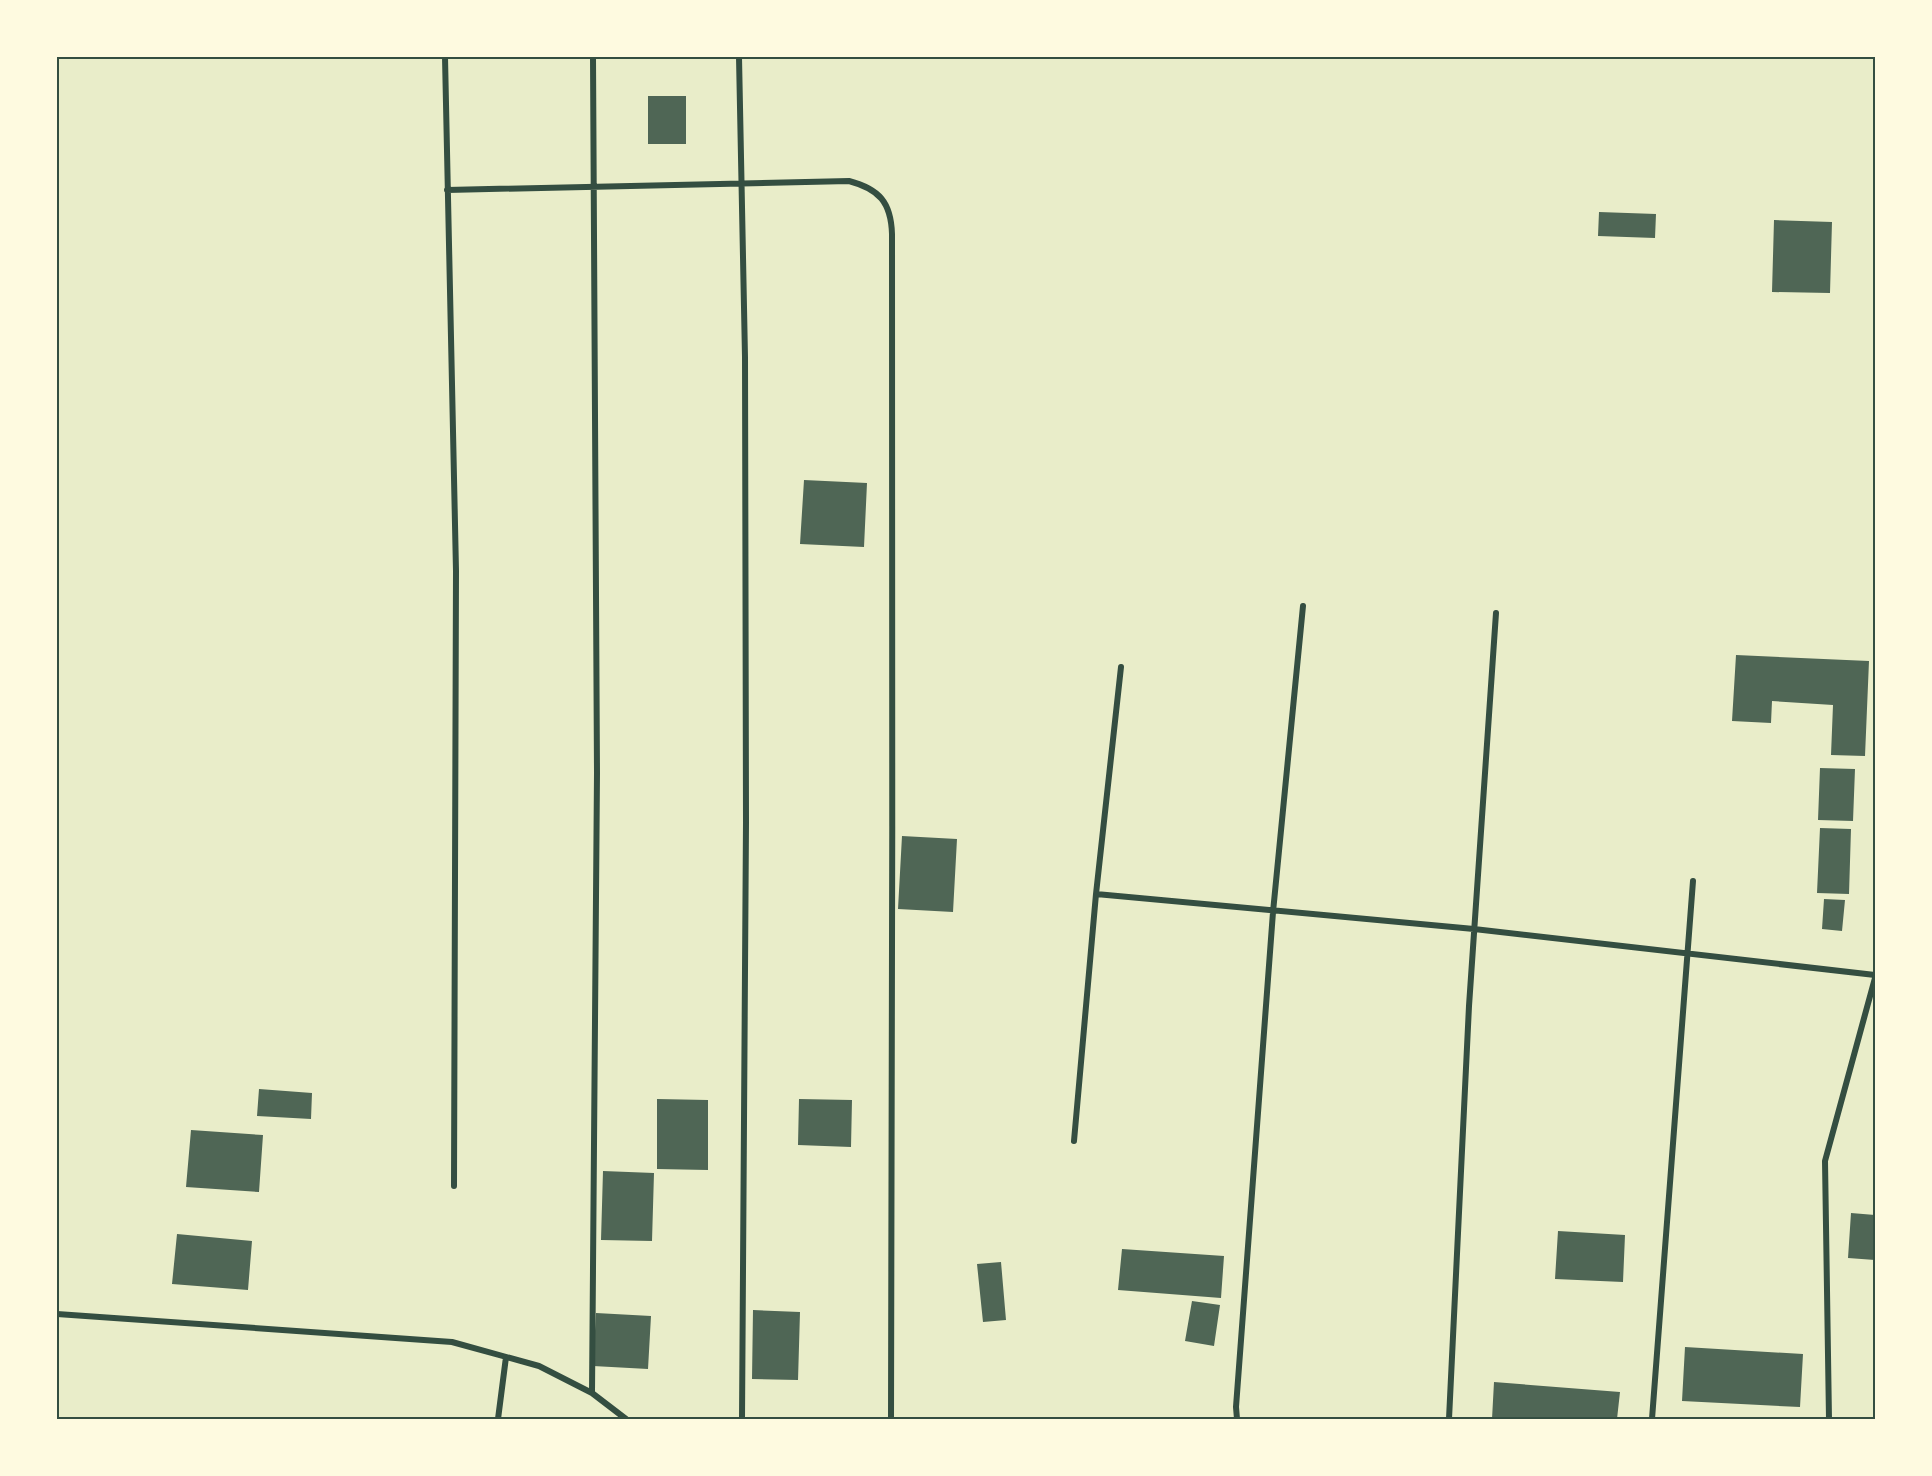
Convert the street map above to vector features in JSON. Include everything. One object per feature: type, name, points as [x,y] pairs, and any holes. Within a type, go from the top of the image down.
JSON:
[{"type":"street","points":[[445,57],[456,571],[454,1186]]},
{"type":"street","points":[[592,1393],[597,796],[593,57]]},
{"type":"street","points":[[739,57],[747,822],[742,1419]]},
{"type":"street","points":[[447,190],[849,181],[876,191],[882,198],[892,224],[891,1419]]},
{"type":"street","points":[[1237,1419],[1236,1407],[1273,912],[1303,606]]},
{"type":"street","points":[[1449,1419],[1474,929],[1496,613]]},
{"type":"street","points":[[1074,1141],[1096,894],[1122,667]]},
{"type":"street","points":[[1652,1419],[1693,881]]},
{"type":"street","points":[[1096,894],[1474,929],[1688,952],[1875,977],[1825,1161],[1829,1419]]},
{"type":"street","points":[[57,1314],[453,1342],[539,1366],[592,1393],[626,1419]]},
{"type":"street","points":[[498,1419],[506,1357]]},
{"type":"building","points":[[648,96],[686,96],[686,144],[648,144]]},
{"type":"building","points":[[1599,212],[1656,214],[1655,238],[1598,236]]},
{"type":"building","points":[[1774,220],[1832,222],[1830,293],[1772,292]]},
{"type":"building","points":[[804,480],[867,483],[864,547],[800,544]]},
{"type":"building","points":[[1736,655],[1869,661],[1865,756],[1831,755],[1833,705],[1772,701],[1771,723],[1732,721]]},
{"type":"building","points":[[1820,768],[1855,769],[1853,821],[1818,820]]},
{"type":"building","points":[[1820,828],[1851,829],[1849,894],[1817,893]]},
{"type":"building","points":[[902,836],[957,839],[953,912],[898,909]]},
{"type":"building","points":[[1824,899],[1845,900],[1842,931],[1822,929]]},
{"type":"building","points":[[259,1089],[312,1093],[311,1119],[257,1116]]},
{"type":"building","points":[[657,1099],[708,1100],[708,1170],[657,1169]]},
{"type":"building","points":[[799,1099],[852,1100],[851,1147],[798,1145]]},
{"type":"building","points":[[191,1130],[263,1135],[259,1192],[186,1187]]},
{"type":"building","points":[[603,1171],[654,1173],[652,1241],[601,1240]]},
{"type":"building","points":[[1851,1213],[1875,1215],[1875,1260],[1848,1258]]},
{"type":"building","points":[[1558,1231],[1625,1235],[1623,1282],[1555,1279]]},
{"type":"building","points":[[177,1234],[252,1241],[248,1290],[172,1284]]},
{"type":"building","points":[[1122,1249],[1224,1256],[1221,1298],[1118,1290]]},
{"type":"building","points":[[1001,1262],[1006,1320],[983,1322],[977,1264]]},
{"type":"building","points":[[1192,1301],[1220,1305],[1214,1346],[1185,1341]]},
{"type":"building","points":[[753,1310],[800,1312],[798,1380],[752,1379]]},
{"type":"building","points":[[596,1313],[651,1316],[648,1369],[593,1366]]},
{"type":"building","points":[[1685,1347],[1803,1354],[1800,1407],[1682,1401]]},
{"type":"building","points":[[1494,1382],[1620,1392],[1617,1419],[1492,1419]]}]
